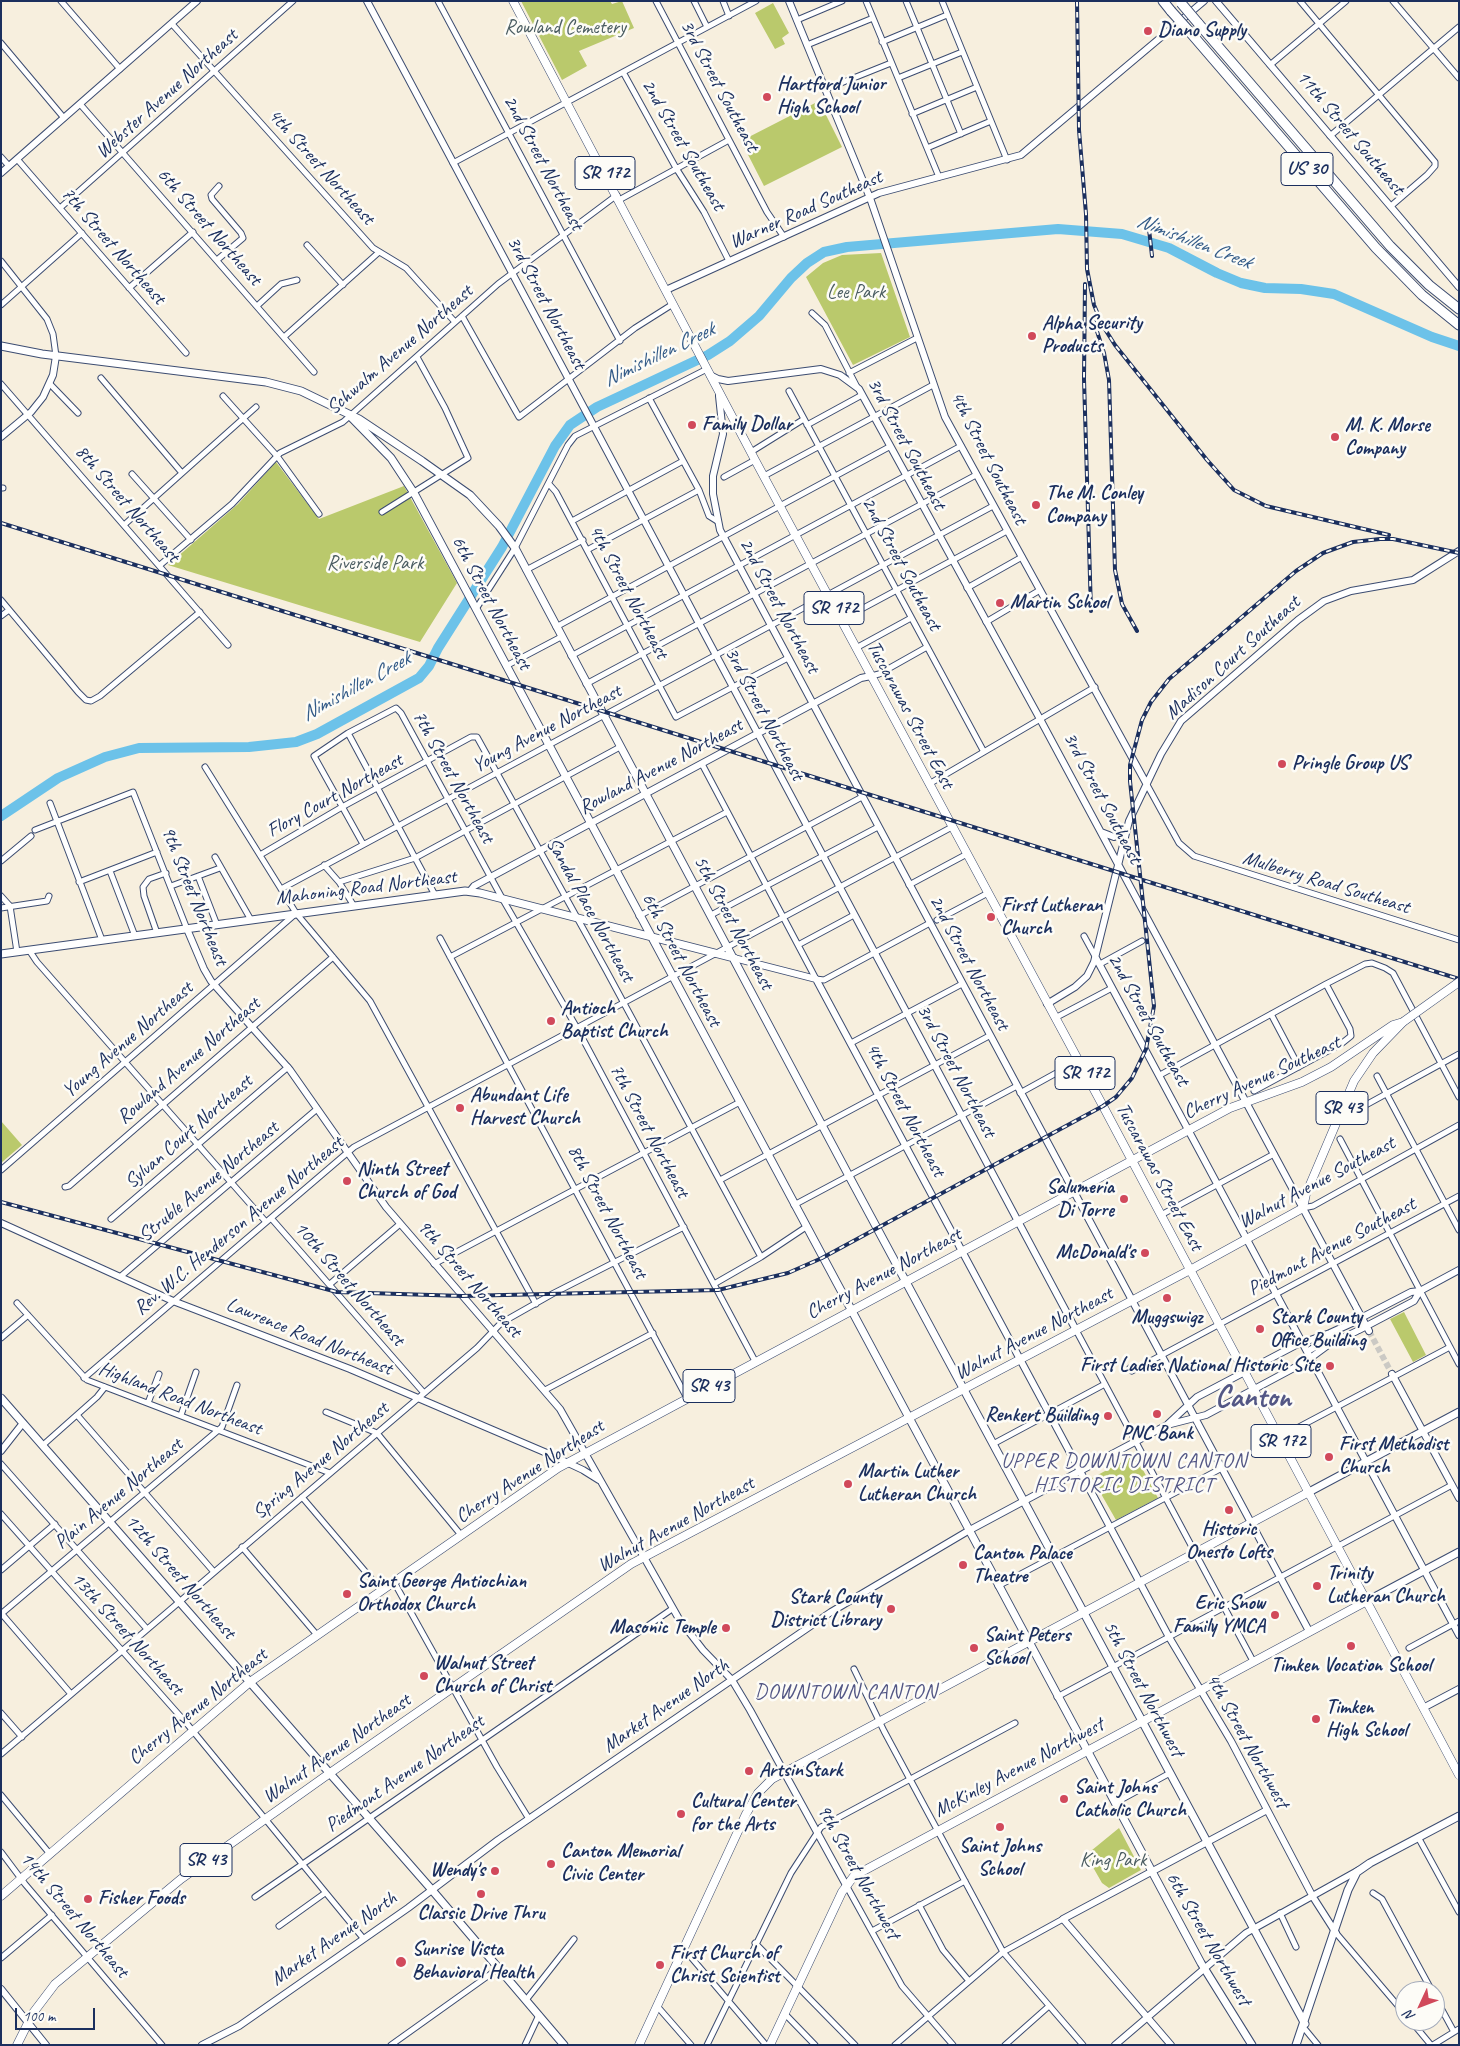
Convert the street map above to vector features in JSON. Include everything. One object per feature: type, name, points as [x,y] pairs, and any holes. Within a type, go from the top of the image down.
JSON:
[{"type":"highway","name":"US 30","points":[[1163,1],[1376,248],[1430,302],[1459,325]]},
{"type":"highway","name":"US 30","points":[[1180,2],[1380,235],[1438,292],[1459,309]]},
{"type":"main road","name":"Tuscarawas Street East","points":[[513,1],[694,346],[1254,1389]]},
{"type":"main road","points":[[1,346],[56,356]]},
{"type":"main road","name":"5th Street Northeast","points":[[56,356],[278,384],[312,396],[359,419],[442,475],[470,496],[499,526],[514,545],[603,716],[1024,1501]]},
{"type":"main road","name":"6th Street Northeast","points":[[350,416],[391,458],[414,494],[968,1531]]},
{"type":"main road","name":"Mahoning Road Northeast","points":[[1,954],[470,891],[734,958]]},
{"type":"main road","name":"Cherry Avenue Southeast","points":[[1303,1208],[1306,1194],[1354,1081],[1373,1053],[1404,1022],[1459,982]]},
{"type":"main road","name":"Cherry Avenue Southeast","points":[[1132,1161],[1246,1100],[1314,1076],[1344,1059],[1395,1024],[1404,1022]]},
{"type":"main road","name":"Cherry Avenue Northeast","points":[[2,1894],[250,1682],[568,1462],[1132,1161]]},
{"type":"main road","name":"Walnut Avenue Southeast","points":[[1190,1270],[1303,1208]]},
{"type":"main road","name":"Walnut Avenue Northeast","points":[[18,2045],[28,2020],[55,1984],[181,1879],[330,1773],[644,1557],[1190,1270]]},
{"type":"main road","name":"SR 172","points":[[1254,1389],[1459,1775]]},
{"type":"main road","name":"12th Street Northeast","points":[[1,1398],[432,1890],[564,2045]]},
{"type":"main road","points":[[639,2045],[754,1800],[766,1784],[784,1771],[1459,1412]]},
{"type":"main road","name":"5th Street Northwest","points":[[1024,1501],[1304,2026]]},
{"type":"main road","name":"6th Street Northwest","points":[[968,1531],[1203,1968],[1250,2044]]},
{"type":"main road","points":[[1367,1601],[1459,1552]]},
{"type":"main road","name":"McKinley Avenue Northwest","points":[[768,2045],[785,2014],[846,1885],[860,1871],[1367,1601]]},
{"type":"main road","points":[[1296,2045],[1336,1933],[1348,1890],[1359,1870],[1459,1816]]},
{"type":"street","points":[[61,1],[120,69]]},
{"type":"street","points":[[1,173],[197,1]]},
{"type":"street","name":"Webster Avenue Northeast","points":[[60,208],[124,154],[293,1]]},
{"type":"street","name":"3rd Street Northeast","points":[[367,1],[698,625],[1253,1661]]},
{"type":"street","name":"2nd Street Northeast","points":[[438,1],[620,341]]},
{"type":"street","name":"3rd Street Southeast","points":[[656,1],[775,225],[784,237]]},
{"type":"street","points":[[694,1],[708,27]]},
{"type":"street","points":[[723,1],[729,16]]},
{"type":"street","points":[[453,163],[756,1]]},
{"type":"street","name":"4th Street Southeast","points":[[789,1],[870,198],[944,414],[1179,843],[1186,851]]},
{"type":"street","points":[[797,20],[842,1]]},
{"type":"street","points":[[866,1],[939,177]]},
{"type":"street","points":[[906,1],[962,134]]},
{"type":"street","points":[[942,1],[1007,160]]},
{"type":"street","name":"Warner Road Southeast","points":[[666,290],[885,191],[1021,155],[1204,1]]},
{"type":"street","name":"11th Street Southeast","points":[[1216,1],[1459,287]]},
{"type":"street","points":[[1300,1],[1436,164],[1391,206]]},
{"type":"street","points":[[1270,65],[1346,1]]},
{"type":"street","points":[[1393,1],[1459,78]]},
{"type":"street","points":[[882,42],[947,15]]},
{"type":"street","points":[[808,45],[873,18]]},
{"type":"street","name":"4th Street Northeast","points":[[172,24],[295,164],[378,253],[406,268],[455,322]]},
{"type":"street","points":[[1330,136],[1459,27]]},
{"type":"street","points":[[1,43],[64,118]]},
{"type":"street","points":[[898,78],[962,52]]},
{"type":"street","points":[[826,89],[891,63]]},
{"type":"street","name":"2nd Street Southeast","points":[[623,72],[676,168],[704,212],[729,261]]},
{"type":"street","points":[[912,114],[977,87]]},
{"type":"street","name":"6th Street Northeast","points":[[80,104],[314,372]]},
{"type":"street","points":[[927,148],[991,121]]},
{"type":"street","name":"Schwalm Avenue Northeast","points":[[160,565],[232,504],[277,456],[287,448],[338,426],[512,273],[563,235],[618,198],[730,140]]},
{"type":"street","points":[[1,157],[9,166]]},
{"type":"street","name":"7th Street Northeast","points":[[17,159],[186,353]]},
{"type":"street","points":[[217,260],[243,238],[241,233],[212,199],[211,195],[220,186]]},
{"type":"street","points":[[130,288],[193,232]]},
{"type":"street","points":[[1,305],[82,233]]},
{"type":"street","points":[[307,245],[343,285]]},
{"type":"street","points":[[284,337],[378,253]]},
{"type":"street","points":[[1,261],[47,319],[53,334],[56,356],[50,384],[43,397],[28,414],[1,437]]},
{"type":"street","points":[[257,306],[282,284],[297,280]]},
{"type":"street","points":[[462,316],[518,417],[673,304]]},
{"type":"street","name":"3rd Street Southeast","points":[[812,313],[825,325],[905,476],[1040,719],[1216,1044],[1365,1324]]},
{"type":"street","points":[[849,373],[917,338]]},
{"type":"street","points":[[382,512],[414,494],[468,458],[445,408],[417,356]]},
{"type":"street","points":[[475,608],[481,605],[549,484],[570,442],[591,424],[707,369],[718,379],[728,381],[821,369],[840,375],[861,392],[807,425]]},
{"type":"street","points":[[101,378],[182,473]]},
{"type":"street","name":"8th Street Northeast","points":[[1,384],[228,645]]},
{"type":"street","points":[[50,384],[78,413]]},
{"type":"street","points":[[764,476],[934,386]]},
{"type":"street","name":"2nd Street Northeast","points":[[717,388],[723,428],[712,482],[717,521],[724,537],[989,1036],[1309,1631]]},
{"type":"street","name":"2nd Street Southeast","points":[[789,391],[984,752]]},
{"type":"street","points":[[223,396],[277,456],[318,514]]},
{"type":"street","name":"2nd Street Northeast","points":[[649,398],[699,490],[709,516],[717,521]]},
{"type":"street","points":[[124,525],[256,407]]},
{"type":"street","points":[[751,452],[804,419]]},
{"type":"street","points":[[556,627],[890,446]]},
{"type":"street","points":[[571,656],[961,446]]},
{"type":"street","points":[[724,476],[755,460]]},
{"type":"street","points":[[572,521],[683,461]]},
{"type":"street","points":[[132,474],[191,540]]},
{"type":"street","points":[[586,684],[976,475]]},
{"type":"street","name":"4th Street Northeast","points":[[549,484],[556,492],[588,550],[676,717],[732,688]]},
{"type":"street","points":[[588,550],[699,490]]},
{"type":"street","name":"Young Avenue Northeast","points":[[281,888],[549,746],[993,506]]},
{"type":"street","points":[[841,620],[1007,531]]},
{"type":"street","points":[[526,570],[582,540]]},
{"type":"street","name":"Madison Court Southeast","points":[[1047,1004],[1081,981],[1098,961],[1126,830],[1146,783],[1169,738],[1181,721],[1308,612],[1331,597],[1346,592],[1412,580],[1459,551]]},
{"type":"street","points":[[967,588],[1022,557]]},
{"type":"street","points":[[986,622],[1040,590]]},
{"type":"street","points":[[1,600],[78,692],[86,700],[91,701],[100,696],[200,612]]},
{"type":"street","points":[[1,616],[9,610]]},
{"type":"street","points":[[856,648],[911,618]]},
{"type":"street","points":[[506,666],[561,637]]},
{"type":"street","points":[[871,676],[879,674],[927,647]]},
{"type":"street","points":[[732,688],[788,658]]},
{"type":"street","name":"Rowland Avenue Northeast","points":[[470,891],[474,886],[490,877],[862,678],[871,676]]},
{"type":"street","points":[[929,784],[1095,687]]},
{"type":"street","name":"7th Street Northeast","points":[[348,733],[396,708],[577,1028],[755,1361]]},
{"type":"street","points":[[363,844],[314,756],[348,733],[434,895]]},
{"type":"street","name":"Flory Court Northeast","points":[[260,855],[342,807],[472,737],[477,737]]},
{"type":"street","name":"Sandal Place Northeast","points":[[477,737],[564,898],[624,1002],[761,1257]]},
{"type":"street","points":[[339,882],[415,858],[620,747]]},
{"type":"street","name":"4th Street Northeast","points":[[702,764],[1080,1471]]},
{"type":"street","points":[[205,767],[296,913],[370,1001],[536,1304]]},
{"type":"street","name":"9th Street Northeast","points":[[57,822],[133,792],[204,969],[214,985],[288,1067],[400,1224],[560,1409],[672,1609],[694,1639],[732,1680]]},
{"type":"street","points":[[639,916],[862,798]]},
{"type":"street","points":[[50,803],[102,940]]},
{"type":"street","points":[[450,957],[727,812]]},
{"type":"street","points":[[35,830],[57,822]]},
{"type":"street","points":[[711,915],[878,827]]},
{"type":"street","name":"Rev. W.C. Henderson Avenue Northeast","points":[[84,1378],[347,1152],[952,827]]},
{"type":"street","points":[[1101,832],[1114,837],[1126,830]]},
{"type":"street","points":[[1,861],[31,836]]},
{"type":"street","name":"Mulberry Road Southeast","points":[[1186,851],[1203,860],[1459,940]]},
{"type":"street","points":[[79,882],[157,852]]},
{"type":"street","points":[[909,885],[967,854]]},
{"type":"street","points":[[215,857],[220,868],[229,878],[251,920]]},
{"type":"street","points":[[324,865],[339,882],[354,906]]},
{"type":"street","points":[[171,886],[220,868]]},
{"type":"street","points":[[110,871],[135,936]]},
{"type":"street","points":[[158,933],[144,896],[143,886],[149,879],[166,873]]},
{"type":"street","points":[[198,876],[218,925]]},
{"type":"street","points":[[937,920],[988,894]]},
{"type":"street","points":[[1,896],[10,906],[17,952]]},
{"type":"street","points":[[1,908],[47,901],[49,896]]},
{"type":"street","name":"Young Avenue Northeast","points":[[1,1170],[296,913]]},
{"type":"street","points":[[798,945],[854,915]]},
{"type":"street","points":[[816,979],[824,980],[930,924]]},
{"type":"street","name":"2nd Street Southeast","points":[[1084,936],[1190,1129],[1425,1570],[1456,1623],[1459,1634]]},
{"type":"street","name":"8th Street Northeast","points":[[440,938],[576,1188],[687,1398]]},
{"type":"street","points":[[1098,961],[1142,941]]},
{"type":"street","name":"10th Street Northeast","points":[[29,950],[36,962],[266,1222]]},
{"type":"street","name":"Rowland Avenue Northeast","points":[[64,1187],[69,1186],[333,956]]},
{"type":"street","name":"Mahoning Road Northeast","points":[[734,958],[816,979]]},
{"type":"street","points":[[1160,1075],[1365,964],[1379,965],[1393,974],[1459,1097]]},
{"type":"street","points":[[851,1043],[962,984]]},
{"type":"street","name":"Cherry Avenue Southeast","points":[[1254,1091],[1341,1044],[1351,1035],[1350,1028],[1326,984]]},
{"type":"street","points":[[1055,1018],[1112,988]]},
{"type":"street","points":[[1271,1014],[1299,1066]]},
{"type":"street","points":[[720,1180],[989,1036]]},
{"type":"street","points":[[1364,1106],[1459,1054]]},
{"type":"street","points":[[794,1205],[961,1116],[1078,1061]]},
{"type":"street","name":"Sylvan Court Northeast","points":[[111,1219],[288,1067]]},
{"type":"street","points":[[1377,1076],[1459,1230]]},
{"type":"street","points":[[434,1264],[740,1102]]},
{"type":"street","name":"Struble Avenue Northeast","points":[[120,1277],[317,1109]]},
{"type":"street","name":"Walnut Avenue Southeast","points":[[1303,1208],[1313,1206],[1360,1178],[1459,1125]]},
{"type":"street","points":[[1340,1139],[1459,1364]]},
{"type":"street","points":[[1161,1215],[1274,1154]]},
{"type":"street","name":"Piedmont Avenue Southeast","points":[[1219,1324],[1459,1196]]},
{"type":"street","name":"10th Street Northeast","points":[[272,1218],[424,1393]]},
{"type":"street","name":"Lawrence Road Northeast","points":[[1,1223],[173,1301],[418,1398],[568,1462],[603,1483]]},
{"type":"street","points":[[330,1284],[400,1224]]},
{"type":"street","name":"Spring Avenue Northeast","points":[[1,1754],[477,1348],[501,1323],[684,1227]]},
{"type":"street","points":[[714,1284],[761,1257],[806,1227]]},
{"type":"street","points":[[1365,1324],[1396,1300],[1410,1292],[1420,1291],[1459,1270]]},
{"type":"street","points":[[1309,1354],[1329,1339],[1330,1333],[1365,1324],[1401,1308],[1414,1301],[1420,1291]]},
{"type":"street","points":[[1396,1300],[1401,1308]]},
{"type":"street","name":"Highland Road Northeast","points":[[17,1303],[84,1378],[330,1473]]},
{"type":"street","points":[[1,1338],[28,1315]]},
{"type":"street","points":[[1130,1368],[1132,1371],[1219,1324]]},
{"type":"street","points":[[1309,1354],[1345,1337],[1356,1326]]},
{"type":"street","points":[[545,1390],[653,1333]]},
{"type":"street","name":"Market Avenue North","points":[[1167,1425],[1188,1404],[1296,1345],[1330,1333]]},
{"type":"street","points":[[1280,1438],[1392,1375],[1450,1347]]},
{"type":"street","name":"Market Avenue North","points":[[202,2045],[239,2026],[529,1820],[831,1612],[968,1531],[1167,1425],[1196,1418],[1254,1389],[1309,1354]]},
{"type":"street","points":[[181,1415],[196,1372]]},
{"type":"street","points":[[148,1403],[158,1374]]},
{"type":"street","points":[[1392,1375],[1459,1498]]},
{"type":"street","points":[[993,1444],[1105,1384]]},
{"type":"street","name":"Plain Avenue Northeast","points":[[1,1614],[222,1427],[237,1385]]},
{"type":"street","points":[[43,1445],[102,1393],[105,1387]]},
{"type":"street","points":[[326,1412],[377,1433],[462,1535]]},
{"type":"street","points":[[77,1415],[214,1572]]},
{"type":"street","points":[[1,1451],[23,1423]]},
{"type":"street","points":[[1,1464],[147,1629]]},
{"type":"street","points":[[998,1586],[1222,1468]]},
{"type":"street","name":"4th Street Northwest","points":[[1080,1471],[1169,1637],[1268,1810],[1313,1896],[1336,1933],[1395,2002]]},
{"type":"street","points":[[1057,1696],[1452,1485]]},
{"type":"street","points":[[302,1497],[381,1590]]},
{"type":"street","name":"13th Street Northeast","points":[[1,1514],[192,1731],[363,1938]]},
{"type":"street","points":[[1,1570],[55,1524]]},
{"type":"street","points":[[242,1547],[317,1635]]},
{"type":"street","points":[[394,1582],[529,1820]]},
{"type":"street","name":"Piedmont Avenue Northeast","points":[[255,1897],[672,1609]]},
{"type":"street","points":[[1,1614],[72,1694]]},
{"type":"street","points":[[1409,1648],[1456,1623]]},
{"type":"street","points":[[854,1669],[879,1721],[1003,1952],[1082,2045]]},
{"type":"street","name":"9th Street Northwest","points":[[732,1680],[902,1986],[953,2045]]},
{"type":"street","points":[[1423,1708],[1459,1689]]},
{"type":"street","points":[[1,1713],[22,1737]]},
{"type":"street","points":[[707,2045],[790,1873],[824,1824],[1015,1723]]},
{"type":"street","points":[[1114,1803],[1170,1773]]},
{"type":"street","points":[[1,1795],[50,1854]]},
{"type":"street","points":[[895,2045],[1003,1952],[1268,1810]]},
{"type":"street","points":[[1418,1837],[1459,1912]]},
{"type":"street","name":"14th Street Northeast","points":[[1,1852],[162,2045]]},
{"type":"street","points":[[1115,2045],[1252,1928],[1359,1870]]},
{"type":"street","points":[[872,1931],[965,1880]]},
{"type":"street","points":[[279,1926],[326,1893]]},
{"type":"street","points":[[1373,1893],[1382,1899],[1427,1981]]},
{"type":"street","points":[[919,1905],[943,1950],[969,1981]]},
{"type":"street","points":[[1280,1913],[1296,1947]]},
{"type":"street","points":[[1,1958],[52,1914]]},
{"type":"street","points":[[1063,1919],[1171,2045]]},
{"type":"street","points":[[526,2000],[574,1939]]},
{"type":"street","points":[[755,1943],[855,2045]]},
{"type":"street","points":[[684,1949],[768,2045]]},
{"type":"street","points":[[390,2045],[499,1968]]},
{"type":"street","points":[[1,1990],[28,2020],[46,2045]]},
{"type":"street","points":[[657,2006],[690,2045]]},
{"type":"street","points":[[1005,2045],[1049,2006]]},
{"type":"street","points":[[1420,2031],[1432,2045],[1456,2030],[1445,2013]]},
{"type":"street","points":[[785,2014],[815,2045]]},
{"type":"street","points":[[525,2045],[539,2015]]},
{"type":"street","name":"5th Street Northwest","points":[[1304,2026],[1318,2045]]},
{"type":"green space","name":"Rowland Cemetery","points":[[521,1],[610,1],[612,4],[622,1],[634,28],[579,51],[587,66],[562,80]]},
{"type":"green space","points":[[773,3],[789,33],[782,38],[785,44],[775,49],[755,13]]},
{"type":"green space","points":[[819,101],[842,147],[764,186],[741,141]]},
{"type":"green space","name":"Lee Park","points":[[881,253],[910,337],[853,365],[806,277],[823,263],[842,255]]},
{"type":"green space","name":"Riverside Park","points":[[276,462],[319,519],[404,486],[457,583],[420,642],[168,565],[238,504]]},
{"type":"green space","points":[[1,1121],[22,1145],[1,1163]]},
{"type":"green space","points":[[1404,1312],[1426,1355],[1413,1362],[1390,1319]]},
{"type":"green space","points":[[1135,1455],[1158,1498],[1116,1520],[1092,1478]]},
{"type":"green space","name":"King Park","points":[[1119,1828],[1141,1870],[1109,1888],[1102,1883],[1086,1855]]},
{"type":"waterway","name":"Nimishillen Creek","points":[[1,816],[58,778],[105,757],[139,748],[249,747],[296,742],[317,734],[419,678],[429,666],[438,648],[502,547],[555,446],[570,425],[597,407],[708,355],[730,341],[759,316],[791,278],[807,263],[824,252],[847,247],[1058,229],[1122,234],[1169,248],[1241,283],[1265,288],[1301,289],[1334,294],[1432,337],[1459,346]]},
{"type":"tunnel","points":[[1369,1331],[1392,1374]]},
{"type":"railway","points":[[1077,1],[1079,130],[1086,214],[1087,269],[1094,305],[1103,326],[1115,345],[1207,460],[1234,490],[1266,506],[1389,535]]},
{"type":"railway","points":[[1149,229],[1152,256]]},
{"type":"railway","points":[[1085,284],[1084,379],[1091,611]]},
{"type":"railway","points":[[1093,319],[1104,353],[1109,380],[1115,570],[1122,604],[1137,631]]},
{"type":"railway","points":[[1,523],[1459,979]]},
{"type":"railway","points":[[1,1202],[337,1292],[462,1296],[718,1290],[788,1273],[822,1258],[1103,1106],[1116,1097],[1132,1078],[1146,1049],[1154,1006],[1130,781],[1130,765],[1142,720],[1151,702],[1169,679],[1296,571],[1323,553],[1353,542],[1380,539],[1393,539],[1459,553]]},
{"type":"place","name":"Diano Supply","points":[[1148,31]]},
{"type":"place","name":"Hartford Junior High School","points":[[767,97]]},
{"type":"place","name":"Alpha Security Products","points":[[1032,336]]},
{"type":"place","name":"Family Dollar","points":[[692,425]]},
{"type":"place","name":"M. K. Morse Company","points":[[1335,437]]},
{"type":"place","name":"The M. Conley Company","points":[[1036,505]]},
{"type":"place","name":"Martin School","points":[[1000,603]]},
{"type":"place","name":"Pringle Group US","points":[[1282,764]]},
{"type":"place","name":"First Lutheran Church","points":[[991,917]]},
{"type":"place","name":"Antioch Baptist Church","points":[[551,1021]]},
{"type":"place","name":"Abundant Life Harvest Church","points":[[460,1108]]},
{"type":"place","name":"Ninth Street Church of God","points":[[347,1181]]},
{"type":"place","name":"Salumeria Di Torre","points":[[1124,1199]]},
{"type":"place","name":"McDonald's","points":[[1145,1253]]},
{"type":"place","name":"Muggswigz","points":[[1167,1298]]},
{"type":"place","name":"Stark County Office Building","points":[[1260,1329]]},
{"type":"place","name":"First Ladies National Historic Site","points":[[1330,1366]]},
{"type":"place","name":"PNC Bank","points":[[1157,1414]]},
{"type":"place","name":"Renkert Building","points":[[1108,1416]]},
{"type":"place","name":"First Methodist Church","points":[[1329,1457]]},
{"type":"place","name":"Martin Luther Lutheran Church","points":[[848,1484]]},
{"type":"place","name":"Historic Onesto Lofts","points":[[1229,1510]]},
{"type":"place","name":"Canton Palace Theatre","points":[[963,1565]]},
{"type":"place","name":"Trinity Lutheran Church","points":[[1317,1586]]},
{"type":"place","name":"Saint George Antiochian Orthodox Church","points":[[347,1594]]},
{"type":"place","name":"Stark County District Library","points":[[891,1609]]},
{"type":"place","name":"Eric Snow Family YMCA","points":[[1275,1615]]},
{"type":"place","name":"Masonic Temple","points":[[726,1628]]},
{"type":"place","name":"Timken Vocation School","points":[[1351,1646]]},
{"type":"place","name":"Saint Peters School","points":[[974,1648]]},
{"type":"place","name":"Walnut Street Church of Christ","points":[[424,1676]]},
{"type":"place","name":"Timken High School","points":[[1316,1719]]},
{"type":"place","name":"ArtsinStark","points":[[749,1771]]},
{"type":"place","name":"Saint Johns Catholic Church","points":[[1064,1799]]},
{"type":"place","name":"Cultural Center for the Arts","points":[[681,1814]]},
{"type":"place","name":"Saint Johns School","points":[[1000,1827]]},
{"type":"place","name":"Canton Memorial Civic Center","points":[[551,1864]]},
{"type":"place","name":"Wendy's","points":[[495,1871]]},
{"type":"place","name":"Classic Drive Thru","points":[[481,1894]]},
{"type":"place","name":"Fisher Foods","points":[[88,1899]]},
{"type":"place","name":"Sunrise Vista Behavioral Health","points":[[401,1962]]},
{"type":"place","name":"First Church of Christ Scientist","points":[[660,1965]]},
{"type":"district","name":"Canton","points":[[1253,1398]]},
{"type":"district","name":"UPPER DOWNTOWN CANTON HISTORIC DISTRICT","points":[[1124,1473]]},
{"type":"district","name":"DOWNTOWN CANTON","points":[[846,1692]]}]
